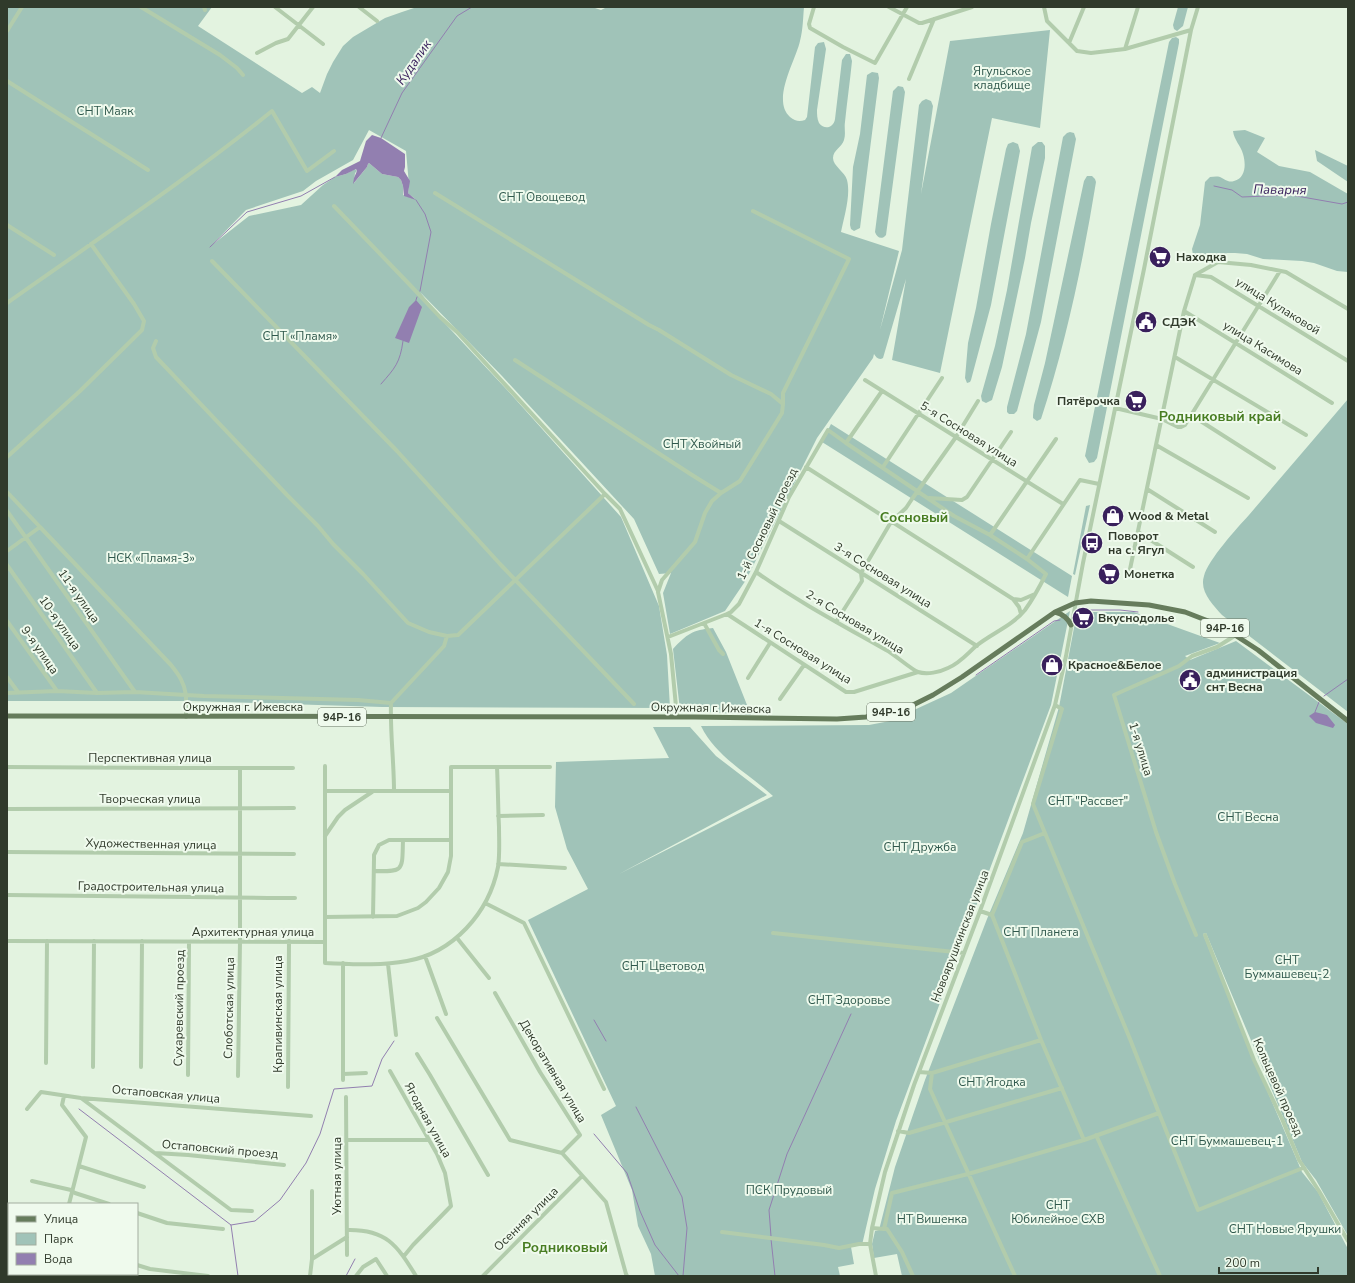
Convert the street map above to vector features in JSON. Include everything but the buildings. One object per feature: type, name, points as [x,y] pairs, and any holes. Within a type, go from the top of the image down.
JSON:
[{"type":"main road","name":"Окружная г. Ижевска","points":[[7,716],[677,717],[837,720],[866,717],[895,711],[913,705],[934,695],[1055,612],[1075,603],[1091,601],[1148,605],[1185,612],[1221,626],[1258,650],[1348,721]]},
{"type":"main road","points":[[1055,612],[1062,614],[1071,625]]},
{"type":"street","points":[[7,31],[22,7]]},
{"type":"street","points":[[141,7],[220,55],[243,74]]},
{"type":"street","points":[[275,7],[323,44]]},
{"type":"street","points":[[257,53],[276,43],[288,39],[313,7]]},
{"type":"street","points":[[359,7],[377,21]]},
{"type":"street","points":[[814,7],[810,26],[843,47],[875,63],[907,7]]},
{"type":"street","points":[[889,7],[919,23],[934,20],[972,7]]},
{"type":"street","points":[[1044,7],[1047,21],[1077,51],[1083,53],[1107,52],[1125,49],[1192,30]]},
{"type":"street","points":[[1069,43],[1084,7]]},
{"type":"street","points":[[1125,49],[1138,7]]},
{"type":"street","name":"Новоярушкинская улица","points":[[876,1276],[870,1244],[872,1228],[885,1172],[919,1072],[980,911],[1055,705],[1192,30],[1198,7]]},
{"type":"street","points":[[909,79],[934,20]]},
{"type":"street","points":[[7,81],[148,170]]},
{"type":"street","points":[[7,303],[246,132],[272,110],[307,170],[334,151]]},
{"type":"street","points":[[435,193],[731,375],[771,394],[783,404]]},
{"type":"street","points":[[334,206],[440,318],[457,332],[620,509],[658,592],[671,654],[677,717]]},
{"type":"street","points":[[658,592],[662,580],[695,542],[705,513],[712,500],[740,481],[782,413],[783,393],[849,259],[753,211]]},
{"type":"street","points":[[7,225],[54,255]]},
{"type":"street","points":[[7,457],[80,391],[142,330],[144,320],[91,244]]},
{"type":"street","points":[[212,261],[397,451],[516,580],[634,704]]},
{"type":"street","points":[[1129,574],[1184,310],[1195,275],[1218,262],[1251,265],[1286,272],[1348,309]]},
{"type":"street","points":[[1115,408],[1162,419],[1178,427],[1185,425],[1280,271]]},
{"type":"street","name":"улица Кулаковой","points":[[1195,275],[1211,277],[1348,361]]},
{"type":"street","name":"улица Касимова","points":[[1184,310],[1332,403]]},
{"type":"street","points":[[156,342],[153,348],[156,357],[318,526],[333,544],[408,623],[430,632],[447,636],[458,635],[605,494]]},
{"type":"street","points":[[1175,357],[1306,435]]},
{"type":"street","points":[[515,360],[721,493]]},
{"type":"street","points":[[883,468],[942,378]]},
{"type":"street","name":"5-я Сосновая улица","points":[[865,380],[1063,504]]},
{"type":"street","points":[[882,391],[846,443],[954,516],[990,535],[1027,559],[1046,574],[1025,611],[1004,628],[948,668],[935,672],[918,672]]},
{"type":"street","points":[[836,622],[862,581],[861,573],[891,522],[906,508],[918,492],[956,437],[978,401]]},
{"type":"street","points":[[1191,415],[1274,468]]},
{"type":"street","name":"1-й Сосновый проезд","points":[[727,614],[739,604],[756,572],[789,497],[828,430],[846,443]]},
{"type":"street","points":[[928,498],[962,500],[965,498],[1011,432]]},
{"type":"street","points":[[990,535],[1056,439]]},
{"type":"street","points":[[1156,445],[1248,498]]},
{"type":"street","points":[[806,467],[1013,599],[1019,607],[1021,614]]},
{"type":"street","points":[[1027,559],[1080,480],[1099,484]]},
{"type":"street","points":[[1147,489],[1215,532]]},
{"type":"street","points":[[7,492],[171,665],[180,677],[184,686],[186,695],[186,717]]},
{"type":"street","name":"11-я улица","points":[[7,510],[25,538],[135,692]]},
{"type":"street","name":"3-я Сосновая улица","points":[[779,521],[977,646]]},
{"type":"street","points":[[7,551],[40,527]]},
{"type":"street","points":[[1138,532],[1193,567]]},
{"type":"street","name":"10-я улица","points":[[7,566],[97,693]]},
{"type":"street","name":"2-я Сосновая улица","points":[[756,572],[777,587],[887,651],[918,672]]},
{"type":"street","points":[[1013,599],[1021,600],[1036,593]]},
{"type":"street","points":[[668,637],[727,614]]},
{"type":"street","name":"1-я Сосновая улица","points":[[727,614],[842,690],[850,693],[918,672]]},
{"type":"street","name":"9-я улица","points":[[7,621],[57,691]]},
{"type":"street","points":[[704,623],[718,650],[723,654]]},
{"type":"street","name":"1-я улица","points":[[1196,935],[1156,832],[1114,696],[1179,666],[1192,656],[1217,647],[1236,635]]},
{"type":"street","points":[[394,791],[391,703],[444,646],[447,636]]},
{"type":"street","points":[[748,678],[770,643]]},
{"type":"street","points":[[780,698],[804,665]]},
{"type":"street","points":[[7,677],[18,692]]},
{"type":"street","points":[[7,693],[57,691],[97,693],[135,692],[204,696],[358,700],[391,703]]},
{"type":"street","points":[[1055,705],[1062,709],[1033,804],[1130,1039],[1198,1210],[1303,1168]]},
{"type":"street","name":"Перспективная улица","points":[[7,766],[293,768]]},
{"type":"street","points":[[325,766],[325,942]]},
{"type":"street","points":[[325,917],[397,916],[418,908],[433,895],[442,884],[450,864],[451,767],[550,767]]},
{"type":"street","name":"Архитектурная улица","points":[[7,941],[325,942],[325,963],[388,964],[425,956],[443,948],[457,938],[474,921],[494,884],[498,864],[497,767]]},
{"type":"street","name":"Слоботская улица","points":[[238,1076],[240,768]]},
{"type":"street","points":[[325,791],[451,791]]},
{"type":"street","points":[[325,836],[338,817],[345,810],[372,791]]},
{"type":"street","name":"Творческая улица","points":[[7,809],[294,808]]},
{"type":"street","points":[[498,816],[543,815]]},
{"type":"street","points":[[1045,833],[1022,842],[992,914],[1041,1040],[1084,1140]]},
{"type":"street","points":[[373,917],[374,855],[379,845],[389,840],[451,840]]},
{"type":"street","points":[[374,871],[395,871],[401,868],[403,840]]},
{"type":"street","name":"Художественная улица","points":[[7,852],[240,855],[294,854]]},
{"type":"street","points":[[498,864],[565,868]]},
{"type":"street","name":"Градостроительная улица","points":[[7,895],[295,898]]},
{"type":"street","points":[[485,903],[524,923],[604,1089]]},
{"type":"street","points":[[980,911],[992,914]]},
{"type":"street","points":[[773,933],[964,953]]},
{"type":"street","name":"Кольцевой проезд","points":[[1205,935],[1254,1060],[1303,1168],[1319,1190],[1348,1241]]},
{"type":"street","points":[[457,938],[489,978]]},
{"type":"street","points":[[46,1063],[47,941]]},
{"type":"street","points":[[93,1067],[94,941]]},
{"type":"street","points":[[142,941],[142,1066]]},
{"type":"street","name":"Сухаревский проезд","points":[[188,1075],[189,942]]},
{"type":"street","name":"Крапивинская улица","points":[[288,1087],[289,942]]},
{"type":"street","points":[[425,956],[446,1014]]},
{"type":"street","points":[[343,963],[343,1080]]},
{"type":"street","points":[[388,964],[396,1035]]},
{"type":"street","name":"Декоративная улица","points":[[494,993],[540,1072],[580,1135],[562,1153]]},
{"type":"street","points":[[437,1018],[510,1140],[562,1153],[582,1176],[600,1193],[606,1202],[627,1275],[619,1276]]},
{"type":"street","points":[[919,1072],[932,1073],[1041,1040]]},
{"type":"street","points":[[416,1054],[430,1075],[488,1175]]},
{"type":"street","name":"Ягодная улица","points":[[390,1071],[437,1154],[445,1173],[451,1206],[404,1256]]},
{"type":"street","points":[[343,1074],[366,1073]]},
{"type":"street","points":[[932,1073],[930,1089],[1015,1276]]},
{"type":"street","points":[[898,1131],[909,1133],[1062,1088]]},
{"type":"street","name":"Остаповская улица","points":[[27,1109],[41,1092],[81,1098],[311,1116]]},
{"type":"street","points":[[64,1096],[62,1105],[86,1137],[70,1203]]},
{"type":"street","name":"Уютная улица","points":[[346,1097],[347,1255]]},
{"type":"street","points":[[81,1098],[231,1210],[252,1211]]},
{"type":"street","points":[[884,1229],[892,1193],[968,1174],[1084,1140],[1159,1113]]},
{"type":"street","points":[[1096,1135],[1160,1276]]},
{"type":"street","points":[[347,1140],[430,1140]]},
{"type":"street","name":"Остаповский проезд","points":[[155,1153],[284,1165]]},
{"type":"street","points":[[79,1166],[144,1187]]},
{"type":"street","name":"Осенняя улица","points":[[483,1276],[582,1176]]},
{"type":"street","points":[[32,1181],[72,1191],[106,1203]]},
{"type":"street","points":[[310,1276],[312,1259],[312,1191]]},
{"type":"street","points":[[138,1213],[167,1223],[223,1229]]},
{"type":"street","points":[[872,1228],[887,1229],[902,1252],[913,1276]]},
{"type":"street","points":[[347,1230],[363,1230],[376,1233],[386,1239],[404,1256],[416,1276]]},
{"type":"street","points":[[722,1232],[839,1248],[859,1244],[870,1244]]},
{"type":"street","points":[[312,1259],[347,1237]]},
{"type":"street","points":[[356,1276],[363,1267],[376,1259],[387,1276]]},
{"type":"street","points":[[138,1265],[150,1269],[208,1276]]},
{"type":"green space","points":[[7,7],[212,7],[198,26],[302,93],[312,87],[320,93],[333,62],[343,46],[353,37],[385,18],[417,7],[592,7],[601,10],[607,7],[804,7],[800,41],[786,80],[784,90],[783,101],[785,110],[790,117],[795,120],[803,121],[807,117],[815,47],[818,43],[824,42],[826,49],[817,115],[818,121],[821,125],[824,127],[831,126],[835,119],[842,60],[846,54],[850,54],[852,61],[845,124],[845,138],[833,155],[835,164],[846,177],[848,186],[847,206],[841,232],[899,251],[880,330],[902,250],[919,105],[926,99],[931,101],[933,106],[921,194],[950,41],[1050,30],[1040,128],[992,118],[940,373],[892,360],[906,279],[883,358],[879,359],[874,354],[873,358],[817,438],[746,580],[725,611],[670,634],[663,593],[671,573],[659,574],[634,519],[502,376],[420,292],[438,316],[509,392],[621,517],[659,606],[667,655],[670,708],[382,707],[190,701],[7,701]],"holes":[[[369,130],[406,151],[409,185],[408,193],[415,199],[403,195],[403,186],[398,177],[382,174],[369,163],[354,183],[355,173],[357,171],[355,169],[346,174],[335,177],[323,185],[301,205],[249,216],[212,245],[246,210],[303,191],[316,181],[353,160]]]},
{"type":"green space","points":[[1178,7],[1188,7],[1183,26],[1177,31],[1174,29],[1173,25]]},
{"type":"green space","points":[[1176,37],[1179,39],[1179,43],[1097,458],[1094,462],[1089,463],[1085,456],[1169,42],[1172,38]]},
{"type":"green space","points":[[872,72],[878,73],[879,78],[860,228],[854,231],[851,229],[850,225],[853,167],[860,134],[867,75]]},
{"type":"green space","points":[[898,86],[903,87],[905,92],[886,235],[880,238],[875,232],[893,91]]},
{"type":"green space","points":[[1245,130],[1265,138],[1257,152],[1279,166],[1310,172],[1348,194],[1348,272],[1337,271],[1314,263],[1263,259],[1247,254],[1227,253],[1206,263],[1195,259],[1192,249],[1200,225],[1205,182],[1210,177],[1220,177],[1230,182],[1241,177],[1245,166],[1244,158],[1233,131]]},
{"type":"green space","points":[[1070,132],[1074,133],[1076,139],[1041,322],[1017,411],[1014,414],[1009,414],[1007,412],[1007,407],[1026,334],[1063,137]]},
{"type":"green space","points":[[1013,142],[1018,144],[1020,151],[991,305],[971,380],[967,383],[965,378],[968,343],[1006,149],[1008,144]]},
{"type":"green space","points":[[1038,142],[1042,142],[1045,146],[1045,158],[1002,367],[992,400],[986,403],[982,401],[981,396],[995,346],[1007,290],[1032,147]]},
{"type":"green space","points":[[1315,150],[1348,166],[1348,182],[1317,161]]},
{"type":"green space","points":[[1087,176],[1092,176],[1096,182],[1079,272],[1066,332],[1050,390],[1041,419],[1037,421],[1033,418],[1034,405],[1045,363],[1084,181]]},
{"type":"green space","points":[[1348,399],[1348,712],[1222,615],[1205,592],[1203,582],[1207,569],[1224,544]]},
{"type":"green space","points":[[831,424],[1072,576],[1068,597],[822,442]]},
{"type":"green space","points":[[1090,505],[1075,575],[1073,574],[1086,506]]},
{"type":"green space","points":[[1070,611],[1051,705],[896,1121],[875,1189],[862,1245],[851,1247],[854,1264],[838,1267],[840,1276],[655,1276],[651,1254],[638,1226],[632,1190],[601,1115],[616,1106],[528,920],[588,889],[567,849],[555,807],[556,762],[669,758],[653,727],[690,727],[716,756],[767,795],[619,874],[773,796],[724,756],[707,737],[701,726],[869,725],[890,721],[951,693]]},
{"type":"green space","points":[[1077,612],[1134,612],[1220,643],[1185,656],[1190,660],[1236,641],[1348,724],[1348,1236],[1316,1180],[1302,1162],[1206,933],[1203,934],[1254,1060],[1302,1172],[1318,1192],[1348,1249],[1348,1276],[902,1276],[897,1254],[874,1258],[872,1244],[875,1231],[879,1230],[895,1167],[925,1080],[987,919],[1023,833],[1059,707]]},
{"type":"green space","points":[[713,628],[726,652],[751,715],[680,710],[673,649],[690,634],[700,630]]},
{"type":"water","points":[[372,135],[381,138],[405,154],[404,171],[410,181],[408,193],[416,200],[404,196],[403,186],[398,177],[382,174],[369,163],[353,184],[357,171],[356,169],[335,177],[342,170],[360,161],[366,141]]},
{"type":"water","points":[[416,300],[422,307],[409,343],[395,338],[409,307]]},
{"type":"water","points":[[1315,712],[1327,715],[1335,725],[1333,728],[1316,723],[1309,716]]},
{"type":"waterway","name":"Кудалик","points":[[381,138],[402,93],[457,16],[472,7]]},
{"type":"waterway","points":[[210,247],[247,212],[301,196],[335,177]]},
{"type":"waterway","name":"Паварня","points":[[1214,186],[1232,190],[1242,197],[1291,195],[1342,204],[1348,202]]},
{"type":"waterway","points":[[416,200],[425,214],[431,232],[420,291]]},
{"type":"waterway","points":[[381,384],[396,365],[403,341]]},
{"type":"waterway","points":[[1080,610],[1120,610],[1138,612]]},
{"type":"waterway","points":[[976,675],[1054,621],[1060,620]]},
{"type":"waterway","points":[[1324,696],[1348,679]]},
{"type":"waterway","points":[[1315,712],[1319,702]]},
{"type":"waterway","points":[[771,1236],[769,1210],[787,1154],[851,1014]]},
{"type":"waterway","points":[[594,1020],[606,1041]]},
{"type":"waterway","points":[[231,1225],[255,1221],[280,1200],[306,1163],[320,1134],[334,1089],[372,1086],[382,1059],[394,1041]]},
{"type":"waterway","points":[[636,1107],[682,1197],[687,1228],[683,1276]]},
{"type":"waterway","points":[[79,1109],[231,1225],[238,1276]]},
{"type":"waterway","points":[[594,1134],[627,1173],[640,1211],[655,1245],[679,1276]]},
{"type":"waterway","points":[[771,1239],[775,1276]]},
{"type":"waterway","points":[[346,1276],[355,1259]]},
{"type":"place","name":"Находка","points":[[1160,257]]},
{"type":"place","name":"СДЭК","points":[[1146,322]]},
{"type":"place","name":"Пятёрочка","points":[[1136,401]]},
{"type":"place","name":"Wood & Metal","points":[[1113,516]]},
{"type":"place","name":"Поворот на с. Ягул","points":[[1092,543]]},
{"type":"place","name":"Монетка","points":[[1109,574]]},
{"type":"place","name":"Вкуснодолье","points":[[1083,618]]},
{"type":"place","name":"Красное&Белое","points":[[1052,665]]},
{"type":"place","name":"администрация снт Весна","points":[[1190,680]]},
{"type":"district","name":"Родниковый край","points":[[1220,416]]},
{"type":"district","name":"Сосновый","points":[[914,517]]},
{"type":"district","name":"Родниковый","points":[[565,1247]]},
{"type":"park label","name":"Ягульское кладбище","points":[[1002,78]]},
{"type":"park label","name":"СНТ Маяк","points":[[105,111]]},
{"type":"park label","name":"СНТ Овощевод","points":[[542,197]]},
{"type":"park label","name":"СНТ «Пламя»","points":[[300,336]]},
{"type":"park label","name":"СНТ Хвойный","points":[[702,444]]},
{"type":"park label","name":"НСК «Пламя-3»","points":[[151,558]]},
{"type":"park label","name":"СНТ \"Рассвет\"","points":[[1088,801]]},
{"type":"park label","name":"СНТ Весна","points":[[1248,817]]},
{"type":"park label","name":"СНТ Дружба","points":[[920,847]]},
{"type":"park label","name":"СНТ Планета","points":[[1041,932]]},
{"type":"park label","name":"СНТ Цветовод","points":[[663,966]]},
{"type":"park label","name":"СНТ Буммашевец-2","points":[[1287,967]]},
{"type":"park label","name":"СНТ Здоровье","points":[[849,1000]]},
{"type":"park label","name":"СНТ Ягодка","points":[[992,1082]]},
{"type":"park label","name":"СНТ Буммашевец-1","points":[[1227,1141]]},
{"type":"park label","name":"ПСК Прудовый","points":[[789,1190]]},
{"type":"park label","name":"СНТ Юбилейное СХВ","points":[[1058,1212]]},
{"type":"park label","name":"НТ Вишенка","points":[[932,1219]]},
{"type":"park label","name":"СНТ Новые Ярушки","points":[[1285,1229]]}]
